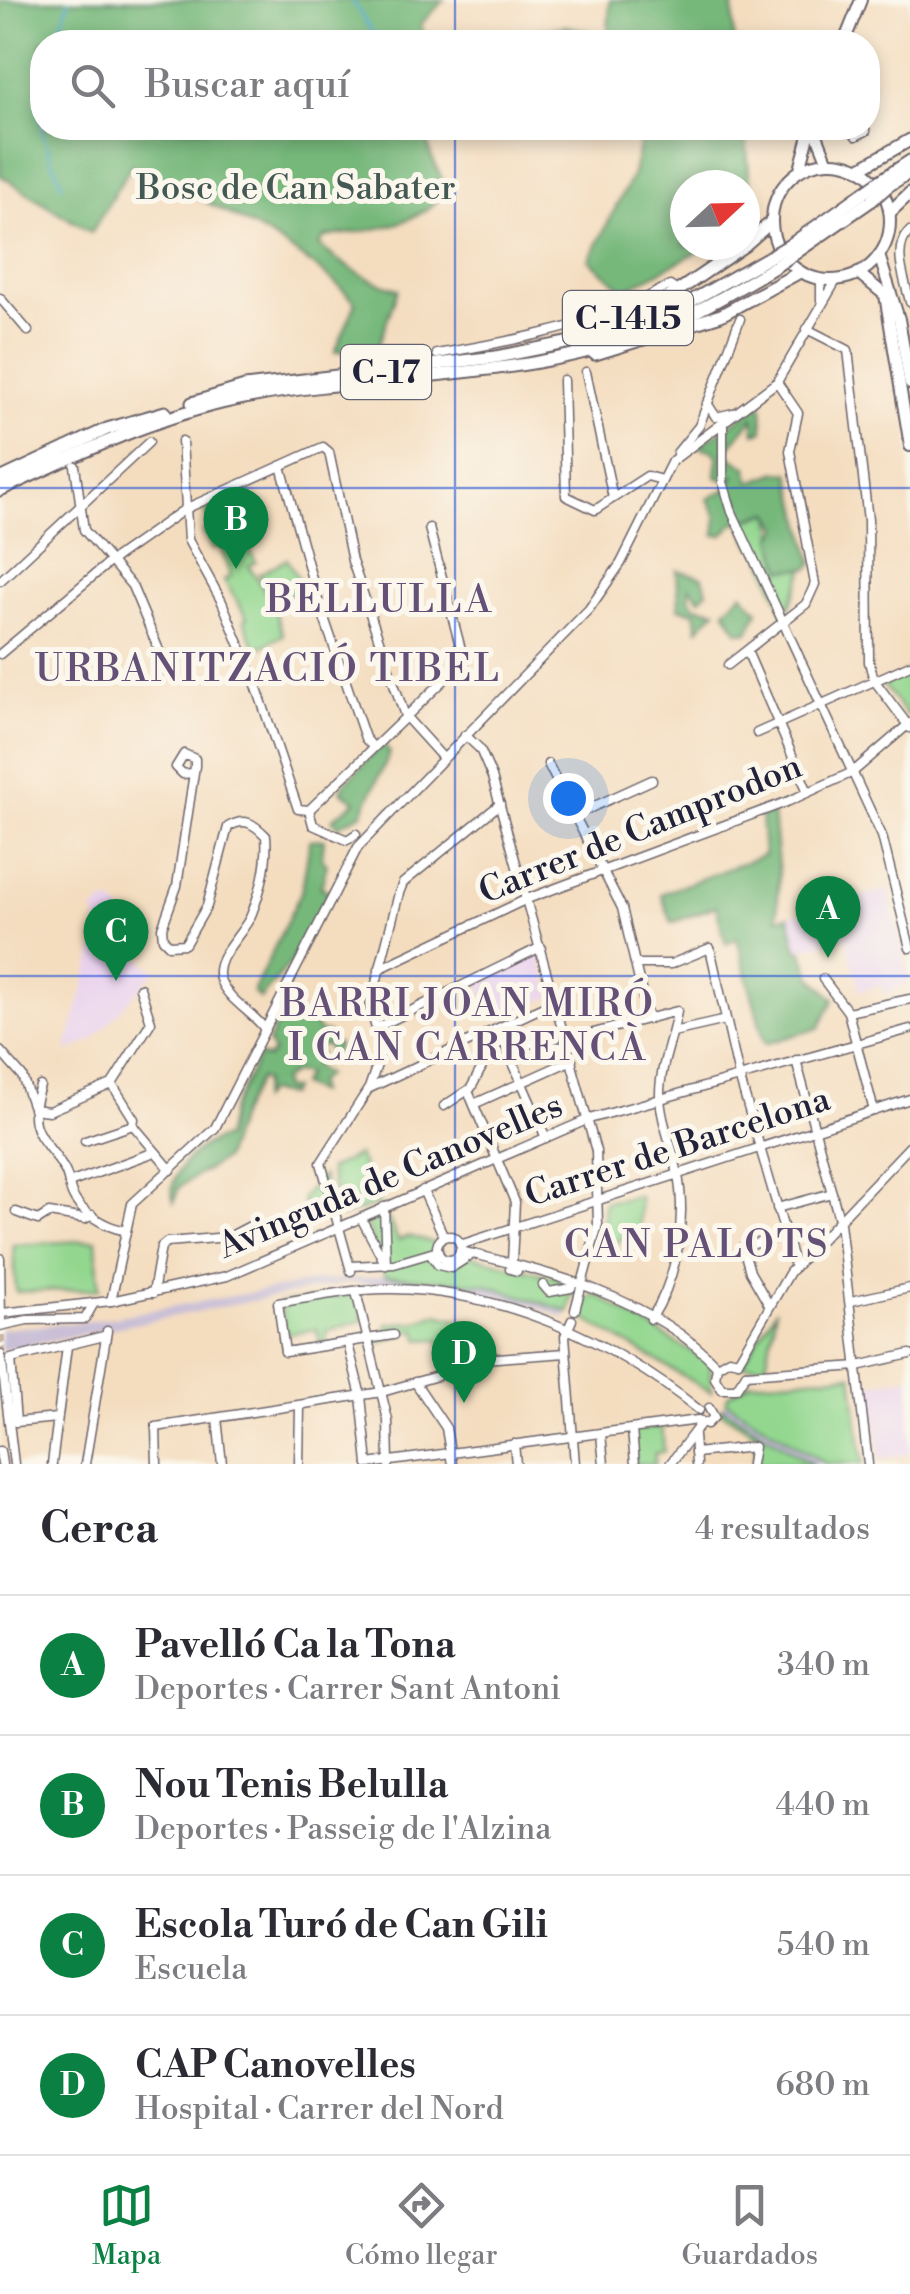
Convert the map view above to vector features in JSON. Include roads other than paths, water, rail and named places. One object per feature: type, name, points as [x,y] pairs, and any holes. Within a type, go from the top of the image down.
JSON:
[{"type":"highway","points":[[858,169],[910,140]]},
{"type":"highway","name":"C-17","points":[[0,490],[180,414],[250,396],[494,363],[666,326],[793,248],[868,196],[910,161]]},
{"type":"highway","name":"C-17","points":[[886,182],[910,172]]},
{"type":"highway","points":[[890,212],[910,193]]},
{"type":"highway","name":"C-1415","points":[[760,232],[771,222]]},
{"type":"highway","name":"C-1415","points":[[494,363],[609,326],[679,292],[724,260]]},
{"type":"highway","points":[[494,363],[553,363],[664,336],[721,315],[800,272]]},
{"type":"highway","name":"C-17","points":[[0,478],[107,430],[245,387],[494,363]]},
{"type":"main road","points":[[849,30],[861,0]]},
{"type":"main road","points":[[809,140],[800,169],[778,199],[771,222],[781,256],[800,272],[820,280],[858,273],[879,256]]},
{"type":"main road","points":[[816,140],[827,160]]},
{"type":"main road","points":[[800,169],[827,160],[858,169],[879,187],[890,212],[879,256],[899,319],[910,384]]},
{"type":"main road","points":[[858,273],[886,295],[910,446]]},
{"type":"street","points":[[910,231],[902,239],[910,302]]},
{"type":"street","points":[[820,280],[820,302]]},
{"type":"street","points":[[672,461],[777,382],[836,280]]},
{"type":"street","points":[[437,354],[528,338],[629,307],[670,286],[679,292]]},
{"type":"street","points":[[0,298],[28,331]]},
{"type":"street","points":[[111,1301],[132,1204],[215,1128],[347,864],[379,822],[589,609],[621,563],[672,461],[699,426],[740,319]]},
{"type":"street","points":[[806,329],[848,350],[868,520],[866,643],[874,680],[909,725]]},
{"type":"street","points":[[586,372],[613,498]]},
{"type":"street","points":[[563,380],[566,496],[594,510],[647,476],[662,480]]},
{"type":"street","points":[[728,666],[806,604],[814,584],[790,451],[798,414],[777,382]]},
{"type":"street","points":[[707,398],[706,407],[716,417],[739,412]]},
{"type":"street","points":[[723,423],[723,482],[732,512],[882,836],[910,948]]},
{"type":"street","points":[[699,426],[708,433]]},
{"type":"street","points":[[182,441],[188,540],[222,602],[256,685],[298,808],[309,810]]},
{"type":"street","points":[[0,581],[149,442]]},
{"type":"street","points":[[0,654],[111,562],[186,510],[324,447],[329,452],[352,561],[405,716],[443,758]]},
{"type":"street","points":[[75,466],[78,509],[84,530],[132,586],[169,674]]},
{"type":"street","points":[[282,466],[316,594],[365,738],[373,747]]},
{"type":"street","points":[[309,810],[464,662],[429,528]]},
{"type":"street","points":[[747,651],[808,792]]},
{"type":"street","points":[[756,733],[910,665]]},
{"type":"street","name":"Carrer de Camprodon","points":[[379,968],[528,899],[853,772],[909,725]]},
{"type":"street","points":[[465,736],[484,756],[500,804],[588,1119],[599,1199],[585,1286],[572,1319],[566,1353],[575,1464]]},
{"type":"street","points":[[548,764],[622,908],[648,1019]]},
{"type":"street","points":[[192,773],[177,886],[162,928],[163,939],[170,946],[184,944],[206,906],[228,827],[238,821],[252,822],[266,836],[267,854],[252,916],[219,969],[220,980],[231,995],[264,1028]]},
{"type":"street","points":[[575,815],[652,780]]},
{"type":"street","points":[[500,804],[403,883],[370,1007],[382,1050],[369,1088],[321,1163],[350,1269],[386,1265],[434,1252],[444,1238],[452,1237],[460,1248],[473,1254],[585,1286],[651,1319],[716,1366]]},
{"type":"street","points":[[309,810],[313,825],[327,835],[347,840],[356,834]]},
{"type":"street","points":[[378,1028],[541,948]]},
{"type":"street","points":[[638,964],[671,964],[710,948],[739,1076],[795,1268]]},
{"type":"street","points":[[823,979],[848,1012],[874,1111]]},
{"type":"street","points":[[36,1131],[39,1120],[49,1112],[111,1082],[151,1022],[140,988]]},
{"type":"street","points":[[848,1012],[910,999]]},
{"type":"street","points":[[369,1088],[556,1001]]},
{"type":"street","points":[[444,1106],[468,1091],[496,1044],[503,1040],[568,1044],[677,1011],[662,1067],[660,1098],[678,1175],[680,1238],[662,1302],[651,1319]]},
{"type":"street","points":[[674,1032],[726,1020]]},
{"type":"street","name":"Avinguda de Canovelles","points":[[1,1320],[228,1276],[588,1119],[910,1028]]},
{"type":"street","points":[[503,1040],[546,1138]]},
{"type":"street","points":[[0,1051],[12,1062],[30,1092],[36,1131],[70,1183],[76,1202],[92,1215],[124,1230]]},
{"type":"street","points":[[474,1104],[572,1060]]},
{"type":"street","points":[[796,1060],[840,1223],[868,1464]]},
{"type":"street","points":[[111,1082],[134,1120],[133,1125],[171,1170]]},
{"type":"street","points":[[30,1092],[40,1086],[33,1109]]},
{"type":"street","points":[[468,1091],[512,1192],[517,1226],[513,1267]]},
{"type":"street","name":"Carrer de Barcelona","points":[[460,1248],[471,1241],[910,1098]]},
{"type":"street","points":[[33,1109],[49,1112]]},
{"type":"street","points":[[85,1142],[133,1125]]},
{"type":"street","points":[[738,1361],[795,1268],[910,1146]]},
{"type":"street","points":[[70,1183],[155,1152]]},
{"type":"street","points":[[422,1190],[444,1238]]},
{"type":"street","points":[[777,1208],[832,1192]]},
{"type":"street","points":[[384,1207],[386,1265]]},
{"type":"street","points":[[16,1212],[38,1220],[48,1213],[85,1219],[92,1215]]},
{"type":"street","points":[[361,1218],[386,1265]]},
{"type":"street","points":[[153,1293],[161,1246],[167,1242],[229,1237],[252,1225]]},
{"type":"street","points":[[770,1305],[750,1272],[743,1248],[784,1236]]},
{"type":"street","points":[[471,1241],[473,1254]]},
{"type":"street","points":[[434,1252],[449,1260],[460,1248]]},
{"type":"street","points":[[434,1252],[435,1263],[452,1268],[473,1254]]},
{"type":"street","points":[[0,1258],[1,1320],[85,1319],[94,1303]]},
{"type":"street","points":[[543,1285],[549,1292],[571,1288],[574,1282]]},
{"type":"street","points":[[851,1301],[910,1288]]},
{"type":"street","points":[[356,1292],[388,1420],[389,1463]]},
{"type":"street","points":[[392,1336],[285,1352],[278,1303],[356,1292],[437,1292],[572,1319],[699,1418]]},
{"type":"street","points":[[57,1418],[16,1422],[11,1360],[105,1334],[85,1464]]},
{"type":"street","points":[[348,1344],[361,1396],[368,1464],[713,1419],[709,1408]]},
{"type":"street","points":[[52,1464],[67,1346]]},
{"type":"street","points":[[157,1464],[156,1427],[382,1392],[470,1360],[566,1353]]},
{"type":"street","points":[[746,1374],[858,1366],[910,1354]]},
{"type":"street","points":[[1,1355],[14,1464]]},
{"type":"street","points":[[722,1389],[715,1378],[716,1366],[724,1360],[738,1361]]},
{"type":"street","points":[[738,1361],[746,1374]]},
{"type":"street","points":[[722,1389],[736,1389],[746,1374]]},
{"type":"street","points":[[415,1382],[446,1428],[452,1464]]},
{"type":"street","points":[[696,1464],[694,1436],[699,1418],[722,1389]]},
{"type":"street","points":[[299,1464],[300,1406]]},
{"type":"street","points":[[217,1418],[222,1464]]},
{"type":"street","points":[[632,1430],[635,1464]]},
{"type":"street","points":[[601,1434],[604,1464]]},
{"type":"street","points":[[670,1464],[694,1436]]},
{"type":"street","points":[[514,1444],[516,1464]]},
{"type":"street","points":[[695,1453],[754,1447],[751,1464]]},
{"type":"street","points":[[0,1451],[2,1464]]},
{"type":"waterway","points":[[60,30],[69,0]]},
{"type":"waterway","points":[[352,0],[371,30]]},
{"type":"waterway","points":[[45,140],[63,185]]},
{"type":"tunnel","points":[[1,1320],[1,1355]]},
{"type":"place","name":"Nou Tenis Belulla","points":[[236,569]]},
{"type":"place","name":"Pavelló Ca la Tona","points":[[828,958]]},
{"type":"place","name":"Escola Turó de Can Gili","points":[[116,981]]},
{"type":"place","name":"CAP Canovelles","points":[[464,1403]]},
{"type":"district","name":"BELLULLA","points":[[380,599]]},
{"type":"district","name":"URBANITZACIÓ TIBEL","points":[[268,668]]},
{"type":"district","name":"BARRI JOAN MIRÓ I CAN CARRENCÀ","points":[[468,1025]]},
{"type":"district","name":"CAN PALOTS","points":[[697,1244]]},
{"type":"park label","name":"Bosc de Can Sabater","points":[[296,187]]}]
